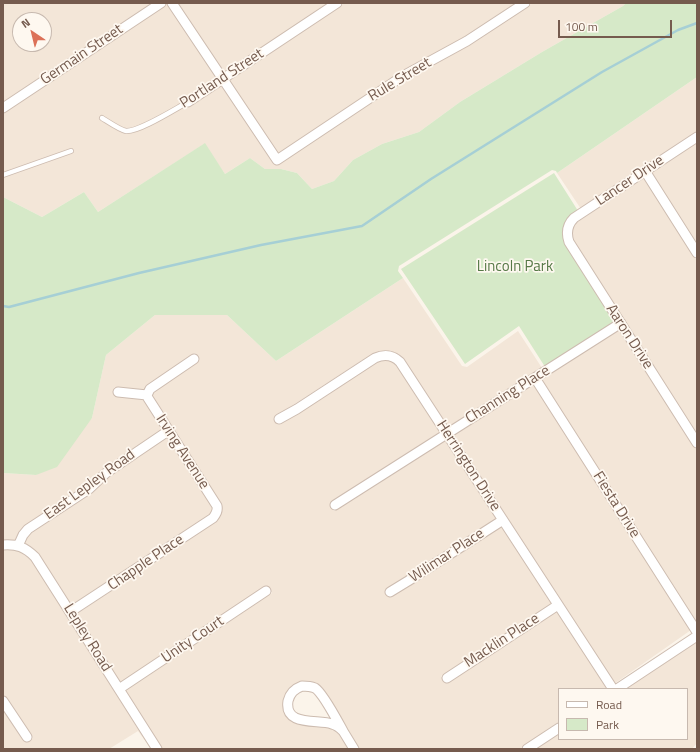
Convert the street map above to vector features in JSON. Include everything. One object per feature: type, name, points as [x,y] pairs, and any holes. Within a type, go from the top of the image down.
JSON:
[{"type":"street","name":"Germain Street","points":[[3,108],[161,3]]},
{"type":"street","points":[[172,3],[223,79]]},
{"type":"street","name":"Portland Street","points":[[188,102],[337,3]]},
{"type":"street","name":"Rule Street","points":[[223,79],[277,160],[403,76],[467,41],[525,3]]},
{"type":"street","name":"Lancer Drive","points":[[568,229],[574,218],[697,137]]},
{"type":"street","points":[[645,171],[697,253]]},
{"type":"street","name":"Aaron Drive","points":[[568,229],[567,235],[569,242],[697,443]]},
{"type":"street","name":"Channing Place","points":[[335,505],[621,323]]},
{"type":"street","name":"Herrington Drive","points":[[279,419],[297,409],[375,358],[384,355],[397,359],[612,688]]},
{"type":"street","points":[[118,392],[147,395],[150,389],[194,359]]},
{"type":"street","name":"Fiesta Drive","points":[[535,378],[697,632]]},
{"type":"street","name":"Irving Avenue","points":[[147,395],[168,431],[217,506],[217,510]]},
{"type":"street","name":"East Lepley Road","points":[[18,546],[23,535],[28,529],[89,488],[106,472],[168,431]]},
{"type":"street","name":"Chapple Place","points":[[70,612],[213,518],[216,515],[217,510]]},
{"type":"street","name":"Wilimar Place","points":[[390,592],[503,520]]},
{"type":"street","name":"Lepley Road","points":[[3,545],[18,546],[28,551],[35,557],[157,749]]},
{"type":"street","name":"Unity Court","points":[[119,689],[266,592]]},
{"type":"street","name":"Macklin Place","points":[[446,678],[558,605]]},
{"type":"street","points":[[619,688],[697,636]]},
{"type":"street","points":[[343,731],[332,724],[301,721],[296,719],[289,710],[289,696],[296,688],[302,686],[308,686],[318,691],[332,712],[354,749]]},
{"type":"street","points":[[3,701],[27,737]]},
{"type":"street","points":[[527,749],[558,729]]},
{"type":"lane","name":"Portland Street","points":[[102,118],[124,130],[132,130],[145,126],[188,102]]},
{"type":"lane","points":[[3,175],[71,151]]},
{"type":"shaded area","points":[[3,3],[153,3],[3,102]]},
{"type":"shaded area","points":[[168,3],[217,77],[182,100],[187,107],[222,85],[276,165],[405,80],[470,45],[533,3],[626,3],[460,102],[419,132],[382,144],[353,160],[334,181],[312,189],[297,173],[281,169],[265,169],[250,158],[225,174],[204,144],[98,212],[84,192],[42,217],[3,197],[3,113]]},
{"type":"shaded area","points":[[177,3],[329,3],[224,73]]},
{"type":"shaded area","points":[[345,3],[517,3],[465,38],[400,73],[278,154],[228,80]]},
{"type":"shaded area","points":[[697,77],[697,131],[581,209],[557,173]]},
{"type":"shaded area","points":[[697,142],[697,246],[650,173]]},
{"type":"shaded area","points":[[644,177],[697,261],[697,436],[573,241],[571,235],[574,225],[577,222]]},
{"type":"shaded area","points":[[403,278],[462,366],[467,367],[518,331],[542,368],[448,428],[398,355],[392,352],[383,351],[372,354],[273,418],[278,425],[381,360],[390,360],[397,365],[442,432],[330,503],[334,511],[446,440],[497,518],[385,590],[389,597],[502,525],[553,604],[441,676],[446,683],[557,611],[608,688],[558,688],[558,723],[519,749],[359,749],[335,710],[302,682],[293,685],[285,695],[284,704],[294,722],[300,725],[332,728],[340,734],[350,749],[162,749],[125,691],[272,593],[267,586],[120,683],[76,614],[215,522],[222,514],[222,508],[151,395],[153,392],[200,360],[195,353],[147,385],[144,390],[114,387],[114,396],[144,399],[163,429],[103,469],[86,485],[26,525],[19,533],[15,541],[3,541],[3,473],[36,475],[92,418],[106,355],[155,315],[227,315],[276,361]]},
{"type":"shaded area","points":[[620,329],[697,450],[697,625],[541,380]]},
{"type":"shaded area","points":[[535,384],[691,630],[614,684],[453,435]]},
{"type":"shaded area","points":[[168,437],[213,507],[210,515],[71,607],[23,543],[31,533],[91,492],[108,476]]},
{"type":"shaded area","points":[[3,550],[20,551],[32,559],[153,749],[151,749],[138,731],[109,749],[3,749],[3,708],[27,742],[33,738],[3,694]]},
{"type":"shaded area","points":[[697,641],[697,743],[692,749],[539,749],[538,747],[558,734],[558,740],[688,740],[688,688],[626,688]]},
{"type":"green space","points":[[626,3],[697,3],[697,77],[557,173],[556,171],[552,170],[399,266],[398,271],[403,278],[276,361],[227,315],[155,315],[106,355],[92,418],[57,467],[36,475],[3,473],[3,197],[42,217],[84,192],[98,212],[205,143],[225,174],[250,158],[265,169],[281,169],[297,173],[312,189],[334,181],[353,160],[382,144],[419,132],[460,102]]},
{"type":"green space","name":"Lincoln Park","points":[[554,173],[580,214],[567,235],[621,323],[547,370],[519,326],[465,364],[401,269]]},
{"type":"waterway","points":[[3,306],[9,307],[139,273],[261,245],[362,226],[431,179],[602,72],[678,30],[697,23]]}]
